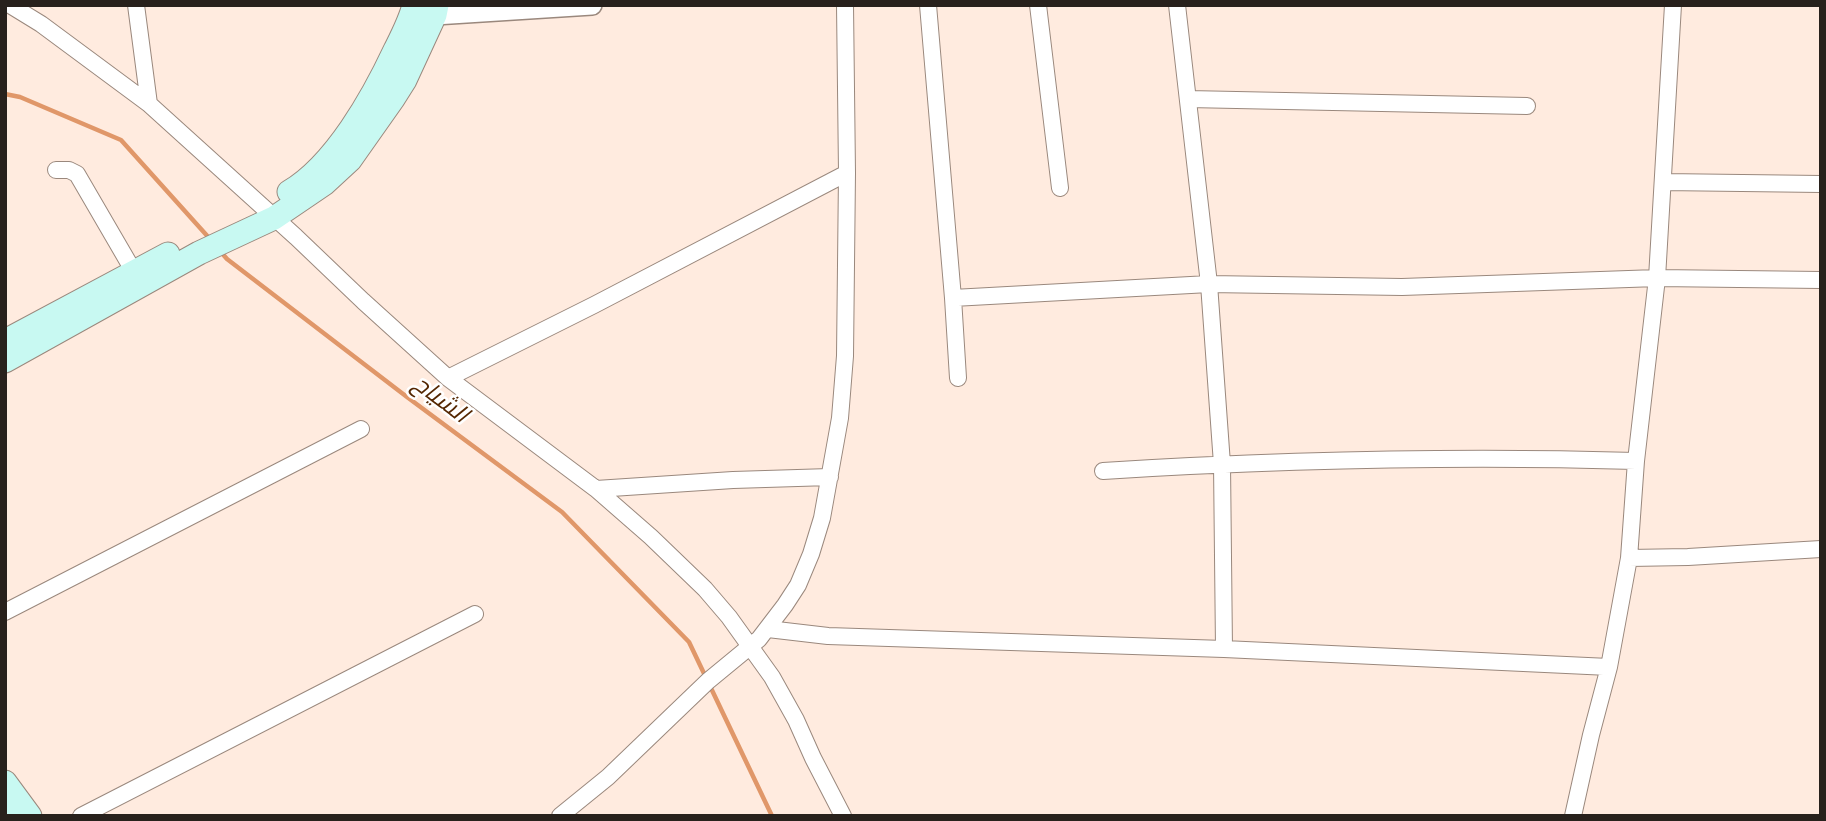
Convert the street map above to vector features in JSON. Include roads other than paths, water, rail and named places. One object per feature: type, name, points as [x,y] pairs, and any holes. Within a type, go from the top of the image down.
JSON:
[{"type":"main road","points":[[5,361],[196,247],[268,213],[329,155],[351,130],[424,9]]},
{"type":"main road","points":[[5,341],[134,272],[196,247]]},
{"type":"main road","points":[[5,782],[30,816]]},
{"type":"main road","points":[[5,811],[9,816]]},
{"type":"street","points":[[10,5],[41,24],[149,104],[448,378],[596,489],[652,537],[705,589],[751,646],[796,719],[844,816]]},
{"type":"street","points":[[136,5],[149,104]]},
{"type":"street","points":[[424,9],[592,5]]},
{"type":"street","points":[[560,816],[608,776],[708,681],[768,629],[798,585],[811,554],[822,518],[841,418],[845,356],[845,5]]},
{"type":"street","points":[[928,5],[958,377]]},
{"type":"street","points":[[1038,5],[1060,188]]},
{"type":"street","points":[[1177,5],[1209,284],[1222,464],[1224,649]]},
{"type":"street","points":[[1573,816],[1609,667],[1629,558],[1636,461],[1657,278],[1673,5]]},
{"type":"street","points":[[1188,99],[1527,106]]},
{"type":"street","points":[[56,170],[69,170],[77,174],[134,272]]},
{"type":"street","points":[[448,378],[847,173]]},
{"type":"street","points":[[1663,182],[1821,184]]},
{"type":"street","points":[[953,298],[1209,284],[1402,287],[1657,278],[1821,279]]},
{"type":"street","points":[[5,612],[361,429]]},
{"type":"street","points":[[1103,471],[1222,464],[1548,458],[1636,461]]},
{"type":"street","points":[[596,489],[830,477]]},
{"type":"street","points":[[1629,558],[1688,558],[1821,549]]},
{"type":"street","points":[[81,816],[475,614]]},
{"type":"street","points":[[768,629],[828,636],[1224,649],[1609,667]]},
{"type":"waterway","name":"الشياح","points":[[5,94],[20,97],[121,140],[210,239]]},
{"type":"waterway","name":"الشياح","points":[[220,251],[407,397],[562,512],[689,642],[772,816]]}]
